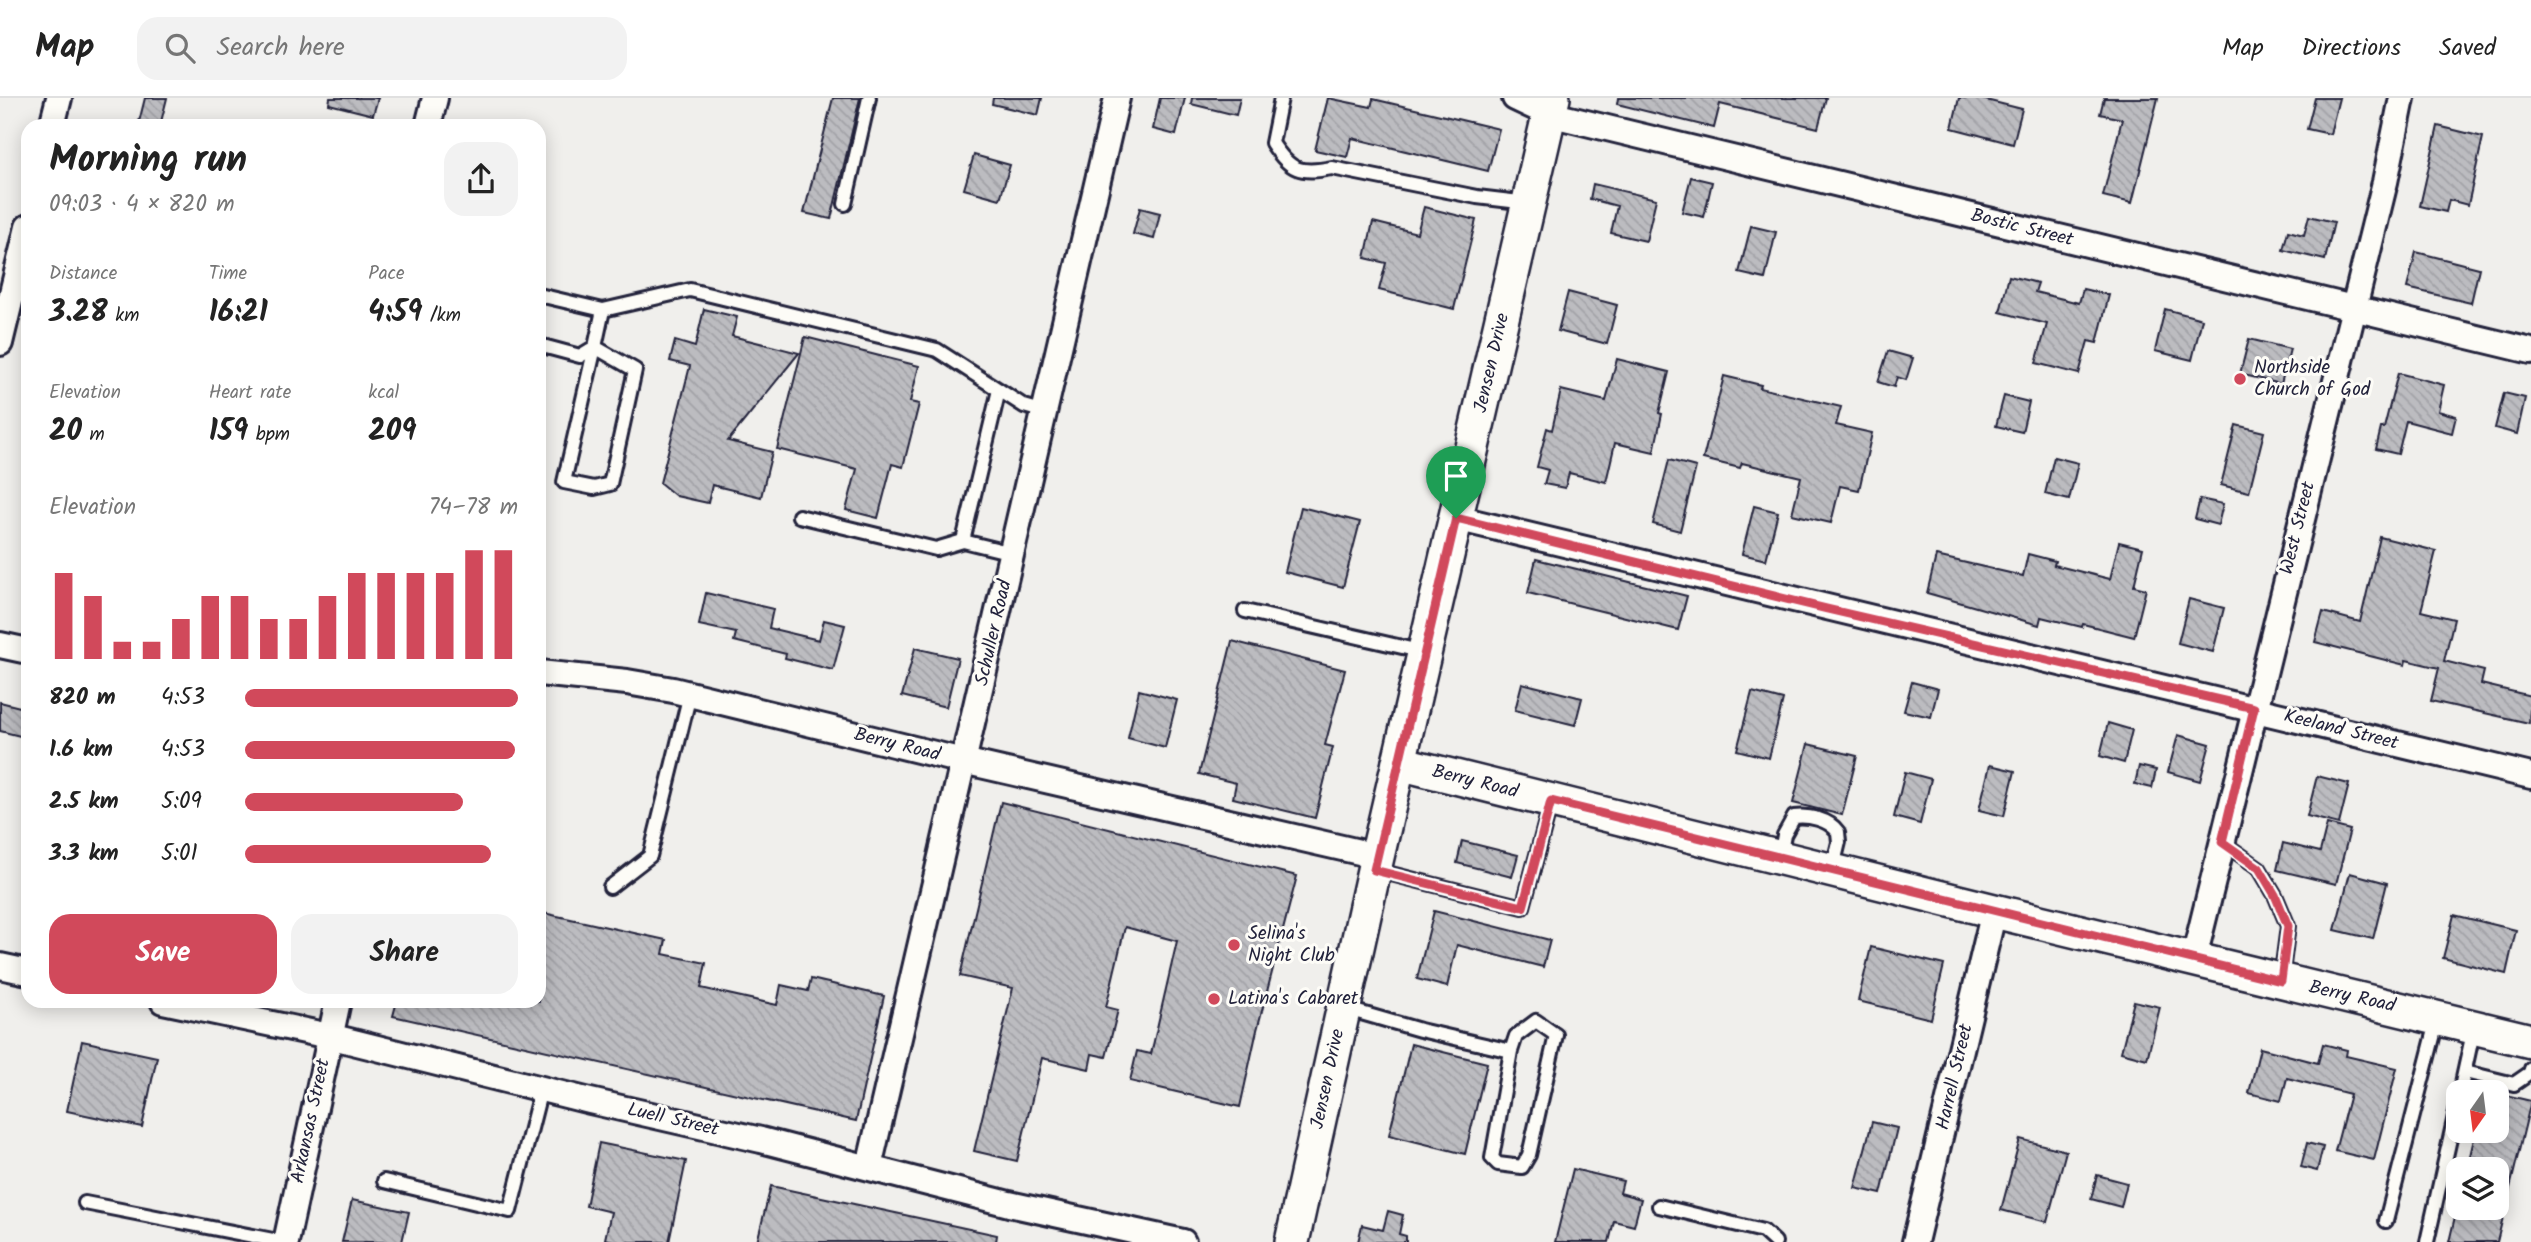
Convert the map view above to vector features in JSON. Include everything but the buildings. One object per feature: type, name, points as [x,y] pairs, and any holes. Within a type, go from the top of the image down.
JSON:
[{"type":"street","points":[[54,119],[59,98]]},
{"type":"street","points":[[430,119],[435,98]]},
{"type":"street","name":"Schuller Road","points":[[869,1167],[1117,98]]},
{"type":"street","name":"Bostic Street","points":[[1515,98],[2531,351]]},
{"type":"street","name":"West Street","points":[[2194,958],[2385,182],[2402,98]]},
{"type":"street","name":"Jensen Drive","points":[[1292,1242],[1376,863],[1551,106]]},
{"type":"street","points":[[0,343],[8,274],[21,243]]},
{"type":"street","name":"Keeland Street","points":[[1456,518],[2531,776]]},
{"type":"street","points":[[0,645],[21,650]]},
{"type":"street","name":"Berry Road","points":[[546,674],[627,682],[691,694],[1376,863]]},
{"type":"street","name":"Berry Road","points":[[1399,763],[2531,1041]]},
{"type":"street","name":"Harrell Street","points":[[1915,1242],[1994,911]]},
{"type":"street","points":[[0,966],[21,970]]},
{"type":"street","name":"Luell Street","points":[[195,1008],[329,1037],[869,1167],[1009,1204],[1183,1242]]},
{"type":"street","name":"Arkansas Street","points":[[284,1242],[336,1008]]},
{"type":"lane","points":[[845,204],[869,98]]},
{"type":"lane","points":[[1281,98],[1272,143],[1285,163],[1298,169],[1317,171],[1332,168],[1477,197],[1528,203]]},
{"type":"lane","points":[[546,297],[603,310],[690,289],[937,350],[1024,406],[1045,411]]},
{"type":"lane","points":[[595,347],[635,370],[610,484],[594,488],[564,482],[603,310]]},
{"type":"lane","points":[[546,347],[580,356],[595,347]]},
{"type":"lane","points":[[963,541],[999,390]]},
{"type":"lane","points":[[799,516],[936,549],[963,541],[1012,554]]},
{"type":"lane","points":[[1245,611],[1425,652]]},
{"type":"lane","points":[[610,887],[650,856],[691,694]]},
{"type":"lane","points":[[1376,863],[1523,907],[1551,801]]},
{"type":"lane","points":[[1780,858],[1784,835],[1794,817],[1802,816],[1828,822],[1838,832],[1839,842],[1832,871]]},
{"type":"lane","points":[[2222,842],[2259,868],[2275,895],[2288,926],[2281,981]]},
{"type":"lane","points":[[1343,1008],[1420,1030],[1511,1051]]},
{"type":"lane","points":[[2386,1221],[2438,1018]]},
{"type":"lane","points":[[1536,1021],[1556,1035],[1529,1154],[1522,1167],[1498,1164],[1492,1158],[1511,1051],[1516,1036],[1536,1021]]},
{"type":"lane","points":[[2463,1080],[2474,1027]]},
{"type":"lane","points":[[2465,1072],[2514,1084],[2530,1073],[2531,1069]]},
{"type":"lane","points":[[384,1181],[510,1211],[541,1089]]},
{"type":"lane","points":[[2427,1242],[2449,1143]]},
{"type":"lane","points":[[85,1203],[284,1242]]},
{"type":"lane","points":[[1658,1206],[1763,1231],[1775,1242]]},
{"type":"place","name":"Northside Church of God","points":[[2240,379]]},
{"type":"place","name":"Selina's Night Club","points":[[1234,945]]},
{"type":"place","name":"Latina's Cabaret","points":[[1214,999]]},
{"type":"route","points":[[1456,518],[2226,704],[2254,708],[2222,842],[2259,868],[2275,895],[2288,926],[2281,981],[1551,801],[1523,907],[1374,870],[1456,518]]}]
